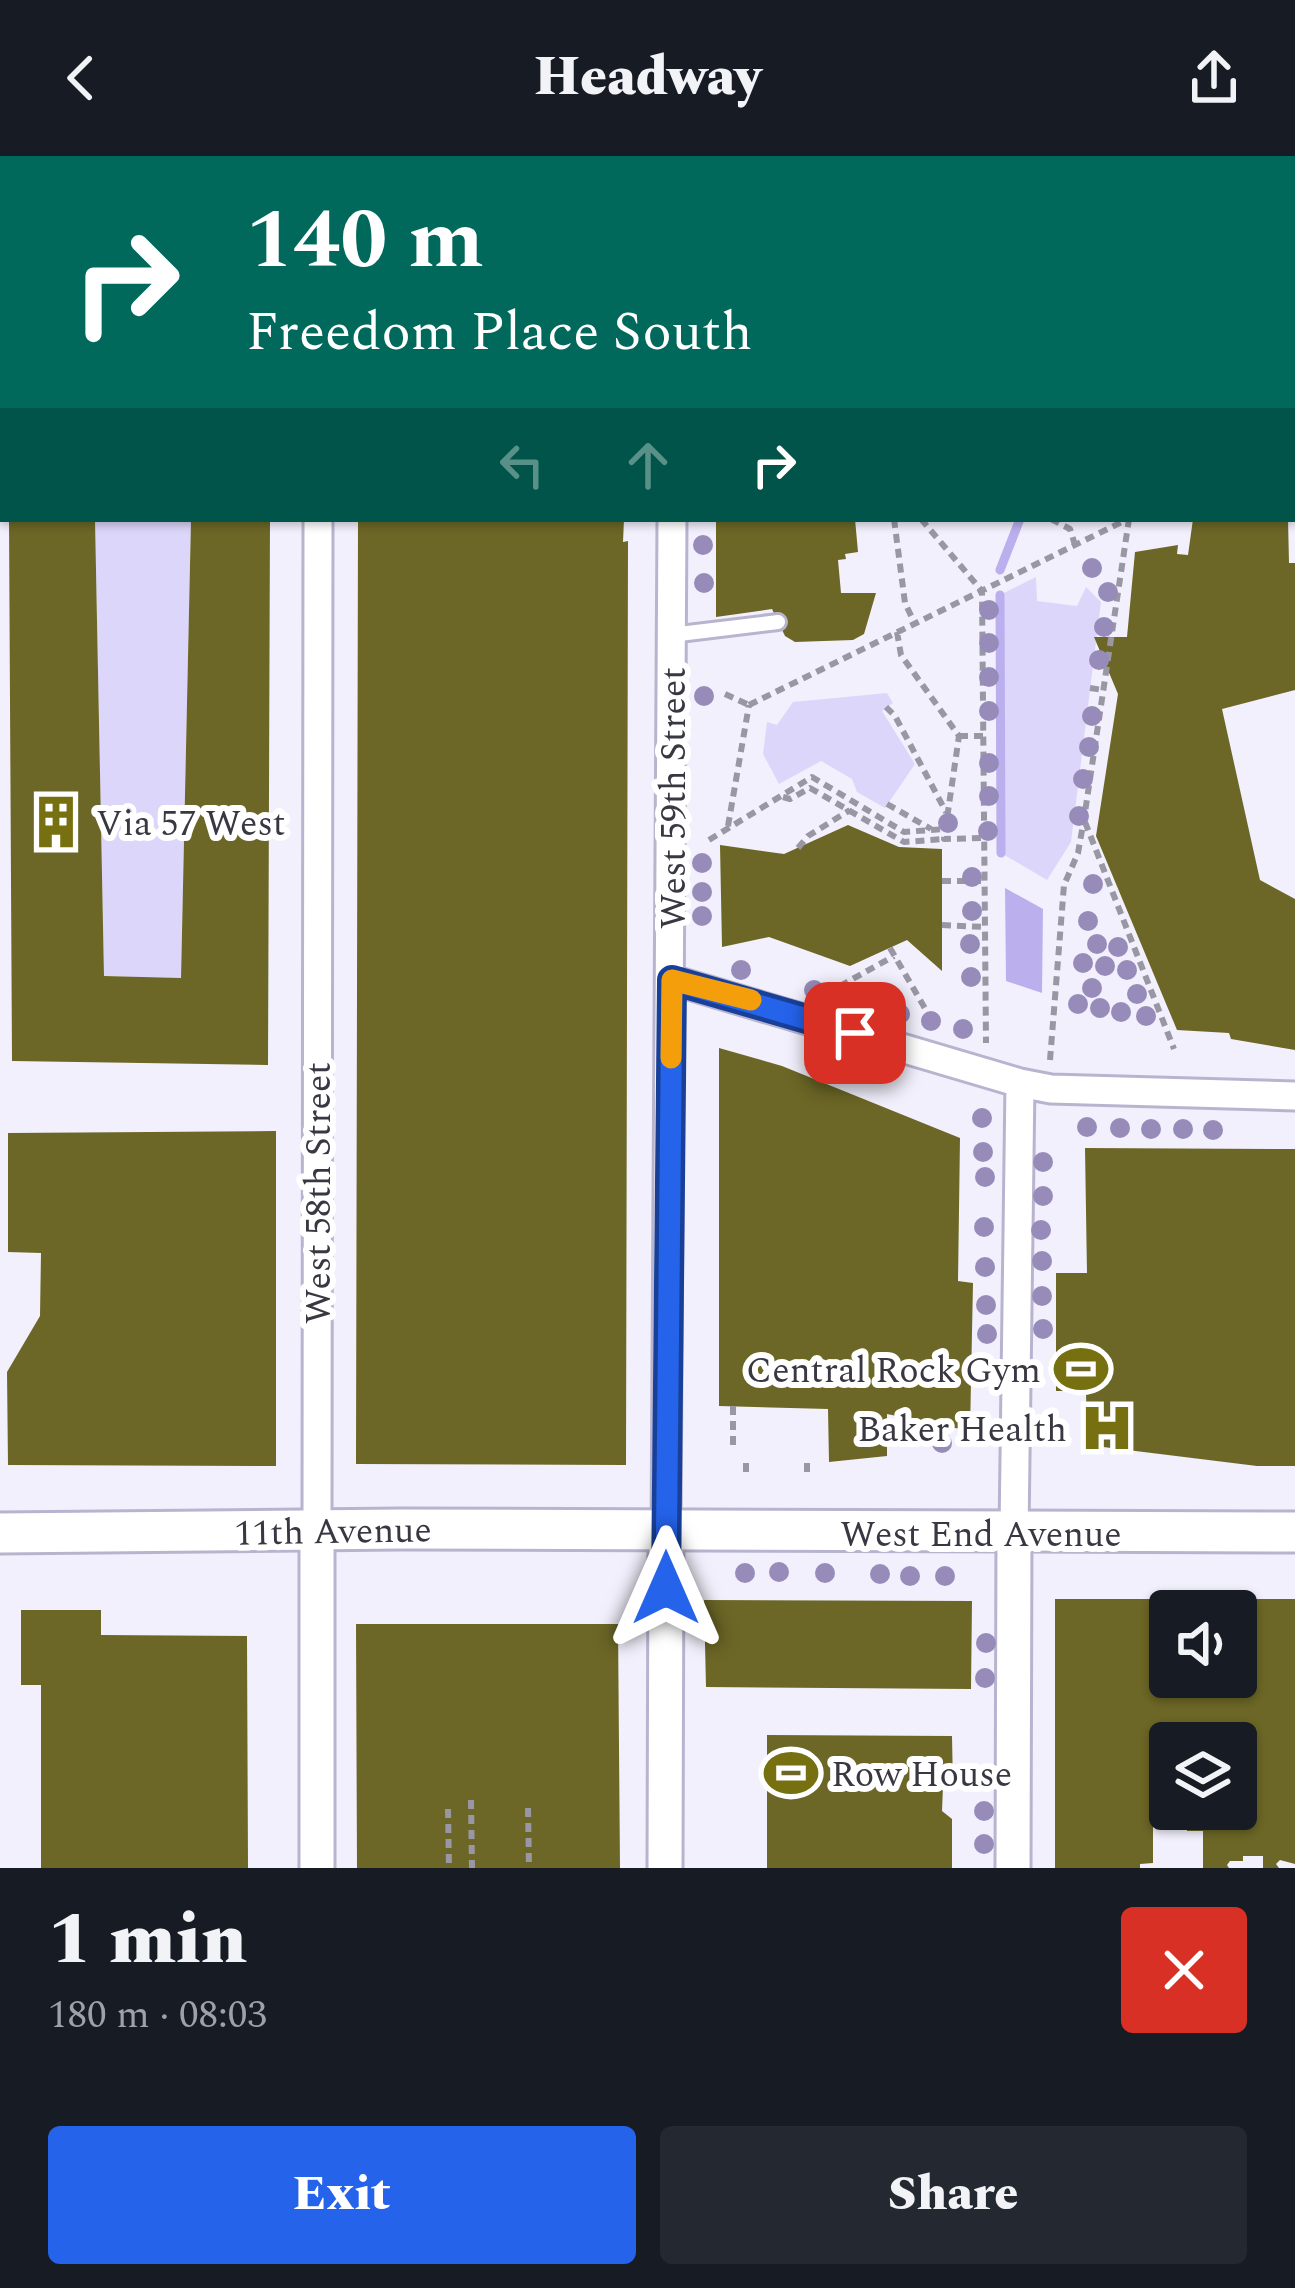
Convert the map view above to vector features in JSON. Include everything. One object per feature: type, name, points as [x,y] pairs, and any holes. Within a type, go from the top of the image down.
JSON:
[{"type":"main road","name":"11th Avenue","points":[[0,1533],[481,1528],[666,1532]]},
{"type":"main road","name":"West End Avenue","points":[[666,1532],[1295,1532]]},
{"type":"street","name":"West 58th Street","points":[[317,1868],[318,522]]},
{"type":"street","name":"West 59th Street","points":[[665,1868],[672,522]]},
{"type":"street","points":[[672,980],[1051,1089],[1295,1096]]},
{"type":"street","points":[[1013,1868],[1020,1083]]},
{"type":"lane","points":[[671,635],[778,622]]},
{"type":"path","points":[[1094,156],[1109,156]]},
{"type":"path","points":[[894,522],[904,603],[915,624]]},
{"type":"path","points":[[924,522],[982,591],[986,1043]]},
{"type":"path","points":[[1057,522],[1070,529],[1075,545]]},
{"type":"path","points":[[1070,529],[1074,522]]},
{"type":"path","points":[[749,705],[1122,522]]},
{"type":"path","points":[[1050,1060],[1064,885],[1078,853],[1084,819],[1128,522]]},
{"type":"path","points":[[897,632],[902,655],[959,736],[944,839]]},
{"type":"path","points":[[1090,688],[1102,690]]},
{"type":"path","points":[[725,694],[749,705]]},
{"type":"path","points":[[728,828],[749,705]]},
{"type":"path","points":[[886,707],[947,815]]},
{"type":"path","points":[[959,736],[984,736]]},
{"type":"path","points":[[709,840],[812,777],[904,832],[945,829]]},
{"type":"path","points":[[783,796],[790,799],[810,788],[904,842],[982,838]]},
{"type":"path","points":[[887,804],[932,830]]},
{"type":"path","points":[[798,848],[808,836],[850,810]]},
{"type":"path","points":[[1084,819],[1174,1048]]},
{"type":"path","points":[[942,881],[983,881]]},
{"type":"path","points":[[941,925],[984,927]]},
{"type":"path","points":[[840,986],[892,952],[926,1010]]},
{"type":"path","points":[[733,1406],[733,1446]]},
{"type":"path","points":[[471,1800],[472,1868]]},
{"type":"path","points":[[528,1808],[529,1868]]},
{"type":"path","points":[[448,1809],[449,1868]]},
{"type":"shaded area","points":[[95,522],[191,522],[181,978],[104,976]]},
{"type":"shaded area","points":[[1036,577],[1037,601],[1077,606],[1086,587],[1101,602],[1071,842],[1047,880],[1001,853],[1000,595]]},
{"type":"shaded area","points":[[887,693],[893,703],[882,711],[915,764],[885,808],[857,792],[852,779],[821,761],[779,784],[763,754],[767,722],[777,725],[793,702]]},
{"type":"shaded area","points":[[1005,888],[1043,909],[1042,993],[1006,981]]},
{"type":"building","name":"Via 57 West","points":[[9,522],[95,522],[104,976],[181,978],[191,522],[270,522],[268,1065],[12,1061]]},
{"type":"building","points":[[358,522],[624,522],[623,542],[628,541],[626,1465],[356,1464]]},
{"type":"building","points":[[716,522],[855,522],[858,552],[838,560],[841,593],[876,593],[864,634],[853,640],[795,642],[785,636],[772,609],[716,617]]},
{"type":"building","points":[[1193,522],[1288,522],[1289,563],[1295,563],[1295,690],[1222,709],[1260,880],[1295,899],[1295,1050],[1231,1039],[1229,1033],[1177,1030],[1096,836],[1118,694],[1094,637],[1127,637],[1135,552],[1178,545],[1177,554],[1188,555]]},
{"type":"building","points":[[848,825],[899,847],[942,849],[942,971],[907,940],[850,966],[769,937],[722,947],[720,845],[784,854]]},
{"type":"building","points":[[719,1048],[782,1066],[960,1138],[958,1281],[973,1283],[970,1431],[887,1414],[887,1456],[829,1462],[828,1409],[719,1406]]},
{"type":"building","points":[[276,1131],[276,1466],[8,1465],[7,1372],[40,1316],[41,1253],[8,1252],[8,1133]]},
{"type":"building","points":[[1085,1148],[1295,1149],[1295,1466],[1257,1466],[1087,1445],[1086,1391],[1056,1391],[1056,1273],[1087,1273]]},
{"type":"building","points":[[1055,1599],[1149,1599],[1149,1698],[1257,1698],[1257,1599],[1295,1599],[1295,1864],[1280,1860],[1279,1868],[1263,1868],[1263,1856],[1243,1856],[1243,1861],[1230,1861],[1229,1868],[1203,1868],[1203,1831],[1187,1831],[1257,1830],[1257,1722],[1149,1722],[1153,1863],[1140,1864],[1140,1868],[1055,1868]]},
{"type":"building","points":[[704,1600],[972,1601],[971,1689],[706,1687]]},
{"type":"building","points":[[21,1610],[101,1610],[101,1635],[247,1636],[248,1868],[41,1868],[41,1685],[21,1685]]},
{"type":"building","points":[[356,1624],[618,1624],[620,1868],[357,1868]]},
{"type":"building","points":[[767,1735],[952,1736],[953,1786],[943,1786],[942,1811],[952,1819],[952,1868],[767,1868]]},
{"type":"waterway","points":[[1000,570],[1019,522]]},
{"type":"waterway","points":[[1000,595],[1001,853]]},
{"type":"slow traffic","points":[[671,1058],[672,980],[751,1000]]},
{"type":"place","name":"Via 57 West","points":[[56,822]]},
{"type":"place","name":"Central Rock Gym","points":[[1081,1369]]},
{"type":"place","name":"Baker Health","points":[[1107,1428]]},
{"type":"place","name":"Row House","points":[[791,1773]]},
{"type":"route","points":[[666,1588],[672,980],[855,1033]]}]
